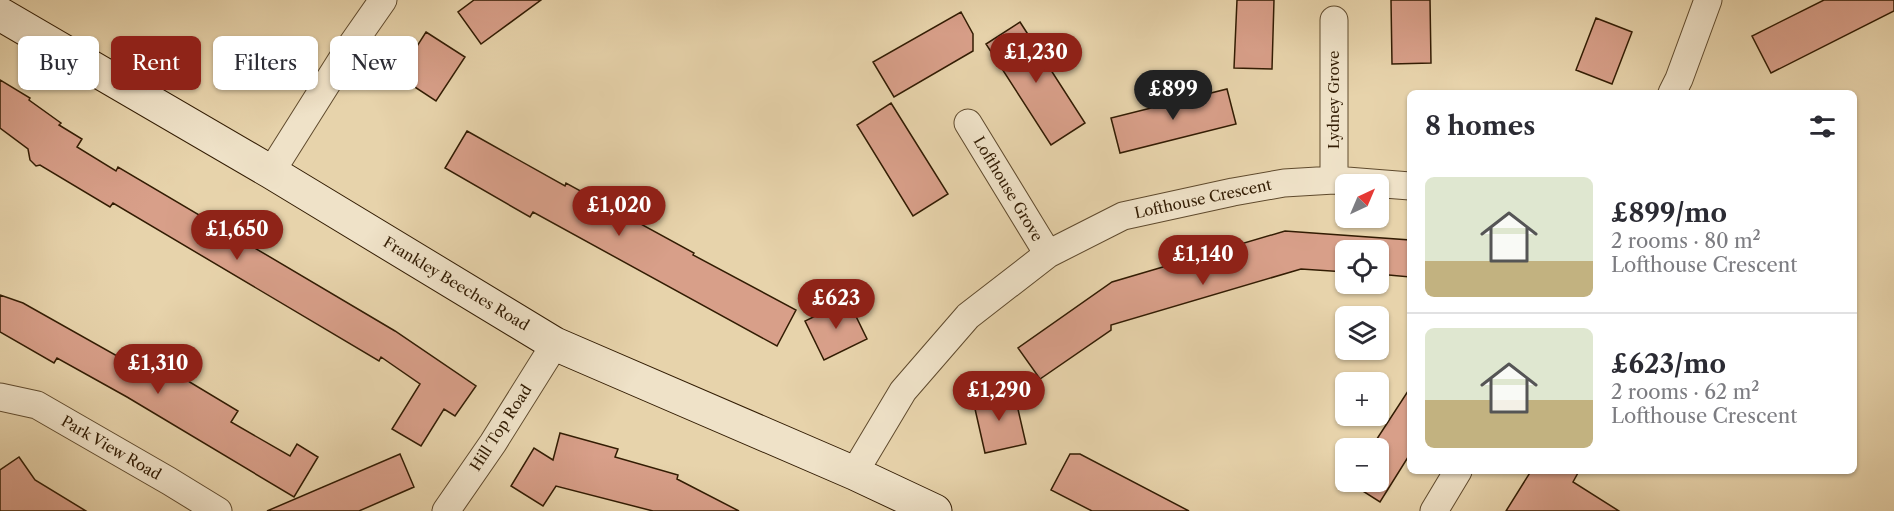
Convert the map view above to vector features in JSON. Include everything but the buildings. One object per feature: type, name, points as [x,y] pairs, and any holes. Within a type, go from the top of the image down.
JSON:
[{"type":"street","points":[[270,172],[346,53],[383,0]]},
{"type":"street","points":[[1674,90],[1708,0]]},
{"type":"street","name":"Frankley Beeches Road","points":[[0,14],[270,172],[555,344],[854,472],[935,511]]},
{"type":"street","name":"Lydney Grove","points":[[1334,180],[1335,20]]},
{"type":"street","name":"Lofthouse Grove","points":[[968,123],[1048,254]]},
{"type":"street","name":"Lofthouse Crescent","points":[[854,472],[903,391],[968,316],[1048,254],[1123,216],[1284,183],[1334,180],[1407,186]]},
{"type":"street","name":"Hill Top Road","points":[[446,511],[493,443],[555,344]]},
{"type":"street","name":"Park View Road","points":[[0,397],[38,405],[218,511]]},
{"type":"street","points":[[1434,511],[1456,474]]}]
